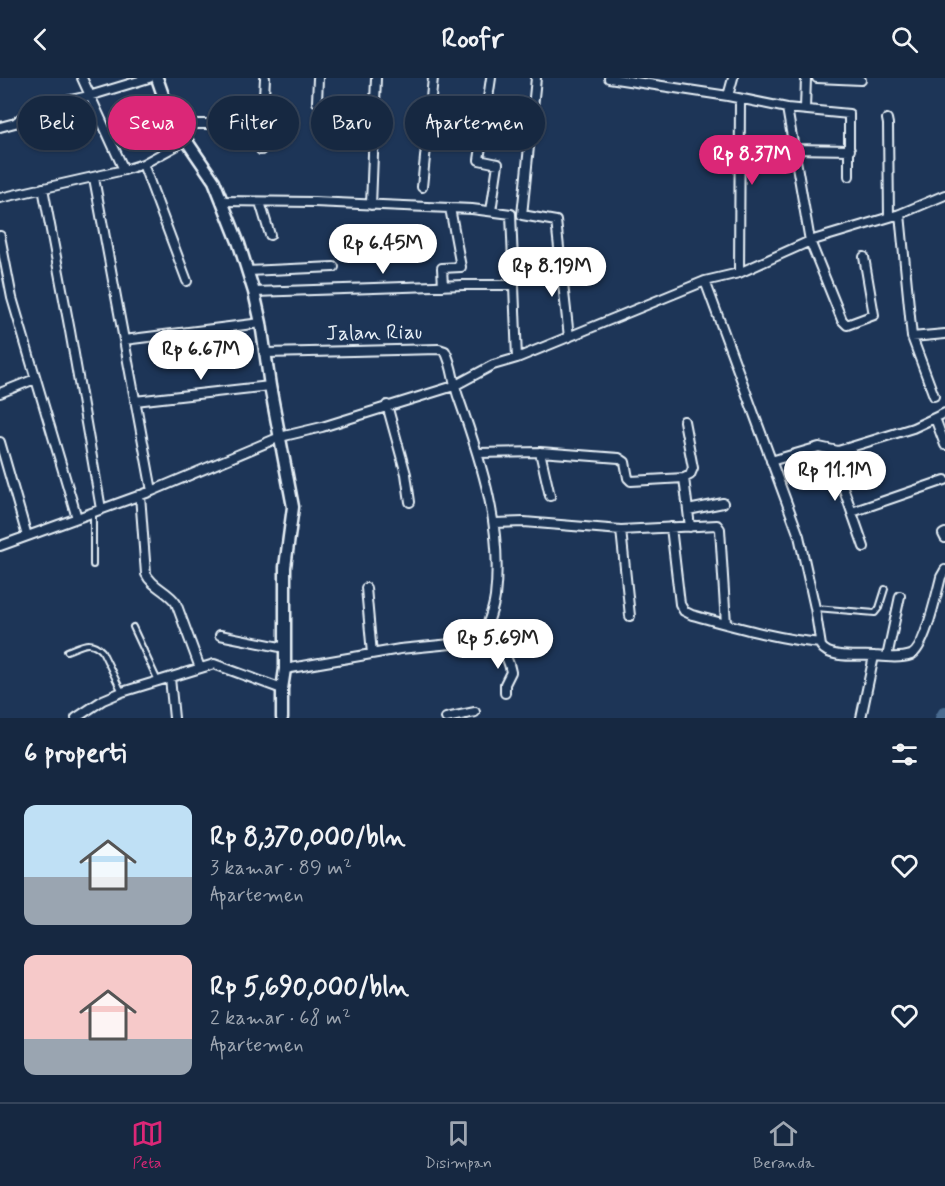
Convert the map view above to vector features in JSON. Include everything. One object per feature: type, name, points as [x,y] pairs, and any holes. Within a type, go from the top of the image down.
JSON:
[{"type":"street","points":[[82,78],[89,96],[149,78]]},
{"type":"street","points":[[157,78],[163,96]]},
{"type":"street","points":[[264,96],[265,78]]},
{"type":"street","points":[[317,96],[318,78]]},
{"type":"street","points":[[371,205],[376,78]]},
{"type":"street","points":[[422,187],[433,78]]},
{"type":"street","points":[[490,78],[479,160],[498,164],[491,211]]},
{"type":"street","points":[[522,215],[536,78]]},
{"type":"street","points":[[609,78],[660,82],[787,108],[849,114],[849,176]]},
{"type":"street","points":[[728,96],[733,78]]},
{"type":"street","points":[[806,78],[806,109]]},
{"type":"street","points":[[817,78],[861,80]]},
{"type":"street","points":[[739,273],[740,99]]},
{"type":"street","points":[[787,108],[810,241],[842,321],[847,325],[872,317],[874,313],[864,256]]},
{"type":"street","points":[[96,111],[124,170]]},
{"type":"street","points":[[887,119],[889,217]]},
{"type":"street","points":[[0,127],[18,120]]},
{"type":"street","points":[[794,149],[850,150]]},
{"type":"street","points":[[0,198],[124,170],[143,164],[169,150]]},
{"type":"street","points":[[192,150],[214,181],[239,244],[254,292],[293,507],[285,567],[285,669],[282,718]]},
{"type":"street","points":[[143,164],[187,281]]},
{"type":"street","points":[[94,178],[152,491]]},
{"type":"street","points":[[43,188],[70,331],[97,511]]},
{"type":"street","points":[[0,546],[152,491],[280,437],[322,427],[454,386],[493,365],[517,358],[705,282],[739,273],[810,241],[900,214],[945,195]]},
{"type":"street","points":[[220,201],[450,208],[491,211],[556,221],[569,337]]},
{"type":"street","points":[[260,202],[270,235]]},
{"type":"street","points":[[443,286],[442,268],[461,267],[450,208]]},
{"type":"street","points":[[511,214],[517,358]]},
{"type":"street","points":[[900,214],[912,337],[934,396]]},
{"type":"street","points":[[0,236],[12,298],[77,518]]},
{"type":"street","points":[[248,271],[334,267]]},
{"type":"street","points":[[705,282],[799,536],[815,608],[820,643],[824,651],[831,654],[887,657],[909,655],[917,648],[927,629],[945,570]]},
{"type":"street","points":[[254,292],[513,285]]},
{"type":"street","points":[[124,340],[261,323]]},
{"type":"street","points":[[912,337],[945,333]]},
{"type":"street","name":"Jalan Riau","points":[[266,353],[442,349],[447,354],[454,386]]},
{"type":"street","points":[[0,393],[35,379]]},
{"type":"street","points":[[135,401],[270,386]]},
{"type":"street","points":[[454,386],[478,453],[495,523],[495,596],[491,618],[482,641]]},
{"type":"street","points":[[387,405],[406,474],[410,502]]},
{"type":"street","points":[[771,461],[819,447],[838,451],[898,434],[945,413]]},
{"type":"street","points":[[936,418],[945,445]]},
{"type":"street","points":[[478,453],[540,452],[622,459],[626,463],[628,478],[633,481],[684,478],[692,473],[693,468],[684,421]]},
{"type":"street","points":[[0,442],[27,536]]},
{"type":"street","points":[[830,450],[864,547]]},
{"type":"street","points":[[540,452],[550,496]]},
{"type":"street","points":[[684,478],[690,527]]},
{"type":"street","points":[[852,512],[945,480]]},
{"type":"street","points":[[140,495],[147,574],[150,580],[174,599],[200,668]]},
{"type":"street","points":[[688,510],[723,503]]},
{"type":"street","points":[[495,523],[525,522],[621,530],[714,525],[720,529],[726,624]]},
{"type":"street","points":[[671,527],[681,608],[689,614],[726,624],[793,640],[820,643]]},
{"type":"street","points":[[621,530],[630,616]]},
{"type":"street","points":[[945,533],[943,534],[945,538]]},
{"type":"street","points":[[366,588],[372,654]]},
{"type":"street","points":[[887,657],[900,596]]},
{"type":"street","points":[[220,635],[285,648]]},
{"type":"street","points":[[285,669],[372,654],[489,641],[500,647],[509,663],[511,672],[505,684],[505,693]]},
{"type":"street","points":[[861,718],[874,656]]},
{"type":"street","points":[[76,718],[103,700],[122,692],[219,664],[282,689]]},
{"type":"street","points":[[170,678],[174,718]]},
{"type":"street","points":[[446,718],[475,712]]},
{"type":"lane","points":[[93,565],[97,511]]},
{"type":"lane","points":[[815,608],[875,613],[885,589]]},
{"type":"lane","points":[[134,627],[159,681]]},
{"type":"lane","points":[[67,651],[93,643],[98,646],[122,692]]},
{"type":"waterway","points":[[942,718],[945,713]]}]
